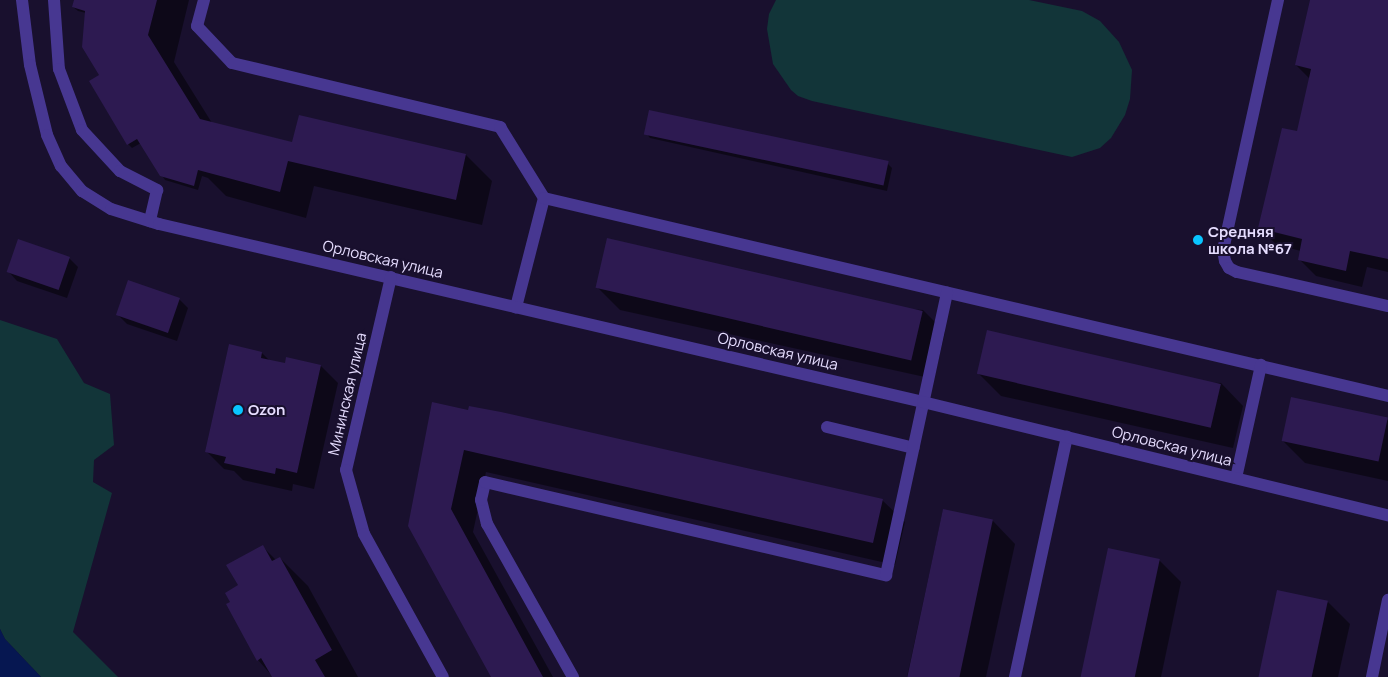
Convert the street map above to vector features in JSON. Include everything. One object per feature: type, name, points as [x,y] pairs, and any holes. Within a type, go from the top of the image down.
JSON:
[{"type":"street","name":"Орловская улица","points":[[22,0],[30,65],[46,135],[61,166],[82,191],[111,209],[155,222],[923,402],[1388,515]]},
{"type":"street","points":[[54,0],[59,69],[82,130],[120,171],[157,190],[155,222]]},
{"type":"street","points":[[204,0],[197,26],[232,63],[500,127],[544,198],[1388,396]]},
{"type":"street","points":[[1278,0],[1224,250],[1225,260],[1229,268],[1237,272],[1388,306]]},
{"type":"street","points":[[516,307],[544,198]]},
{"type":"street","name":"Мининская улица","points":[[391,277],[346,470],[364,534],[443,677]]},
{"type":"street","points":[[573,677],[487,524],[481,500],[485,482],[886,575],[947,292]]},
{"type":"street","points":[[1236,478],[1261,365]]},
{"type":"street","points":[[827,426],[914,448]]},
{"type":"street","points":[[1015,677],[1067,437]]},
{"type":"street","points":[[1372,677],[1388,600]]},
{"type":"green space","points":[[776,0],[1029,0],[1082,11],[1100,21],[1119,42],[1132,70],[1130,99],[1125,115],[1111,138],[1100,148],[1072,157],[812,101],[798,96],[791,90],[773,64],[767,29],[769,14]]},
{"type":"green space","points":[[0,320],[57,339],[84,383],[110,394],[114,445],[94,460],[93,482],[112,493],[73,632],[118,677],[41,677],[5,639],[0,629]]},
{"type":"shaded area","points":[[0,629],[5,639],[41,677],[0,677]]},
{"type":"building","points":[[74,0],[157,0],[148,35],[200,119],[292,142],[299,115],[466,154],[456,200],[288,161],[280,192],[198,170],[194,186],[160,176],[137,139],[127,145],[89,81],[99,75],[82,47],[85,11],[72,7]]},
{"type":"building","points":[[1310,0],[1388,0],[1388,259],[1350,251],[1346,271],[1298,260],[1302,239],[1258,228],[1282,128],[1297,131],[1311,69],[1295,65]]},
{"type":"building","points":[[649,110],[889,161],[883,185],[644,134]]},
{"type":"building","points":[[607,238],[923,311],[911,361],[596,288]]},
{"type":"building","points":[[18,239],[70,257],[59,290],[7,272]]},
{"type":"building","points":[[128,280],[180,298],[168,333],[116,315]]},
{"type":"building","points":[[987,330],[1221,384],[1211,428],[977,374]]},
{"type":"building","points":[[229,344],[262,352],[261,358],[285,363],[286,357],[321,365],[297,473],[276,468],[275,474],[224,463],[226,457],[205,452]]},
{"type":"building","points":[[1291,397],[1388,418],[1378,462],[1282,441]]},
{"type":"building","points":[[432,402],[468,410],[469,406],[501,412],[883,499],[873,543],[464,450],[451,509],[543,677],[491,677],[408,526]]},
{"type":"building","points":[[943,509],[993,520],[959,677],[907,677]]},
{"type":"building","points":[[263,545],[272,561],[280,557],[332,650],[315,660],[325,677],[272,677],[261,658],[257,661],[226,604],[230,602],[225,593],[238,585],[226,565]]},
{"type":"building","points":[[1108,548],[1160,559],[1135,677],[1081,677]]},
{"type":"building","points":[[1277,590],[1328,601],[1312,677],[1259,677]]},
{"type":"place","name":"Средняя школа №67","points":[[1198,240]]},
{"type":"place","name":"Ozon","points":[[238,410]]}]
